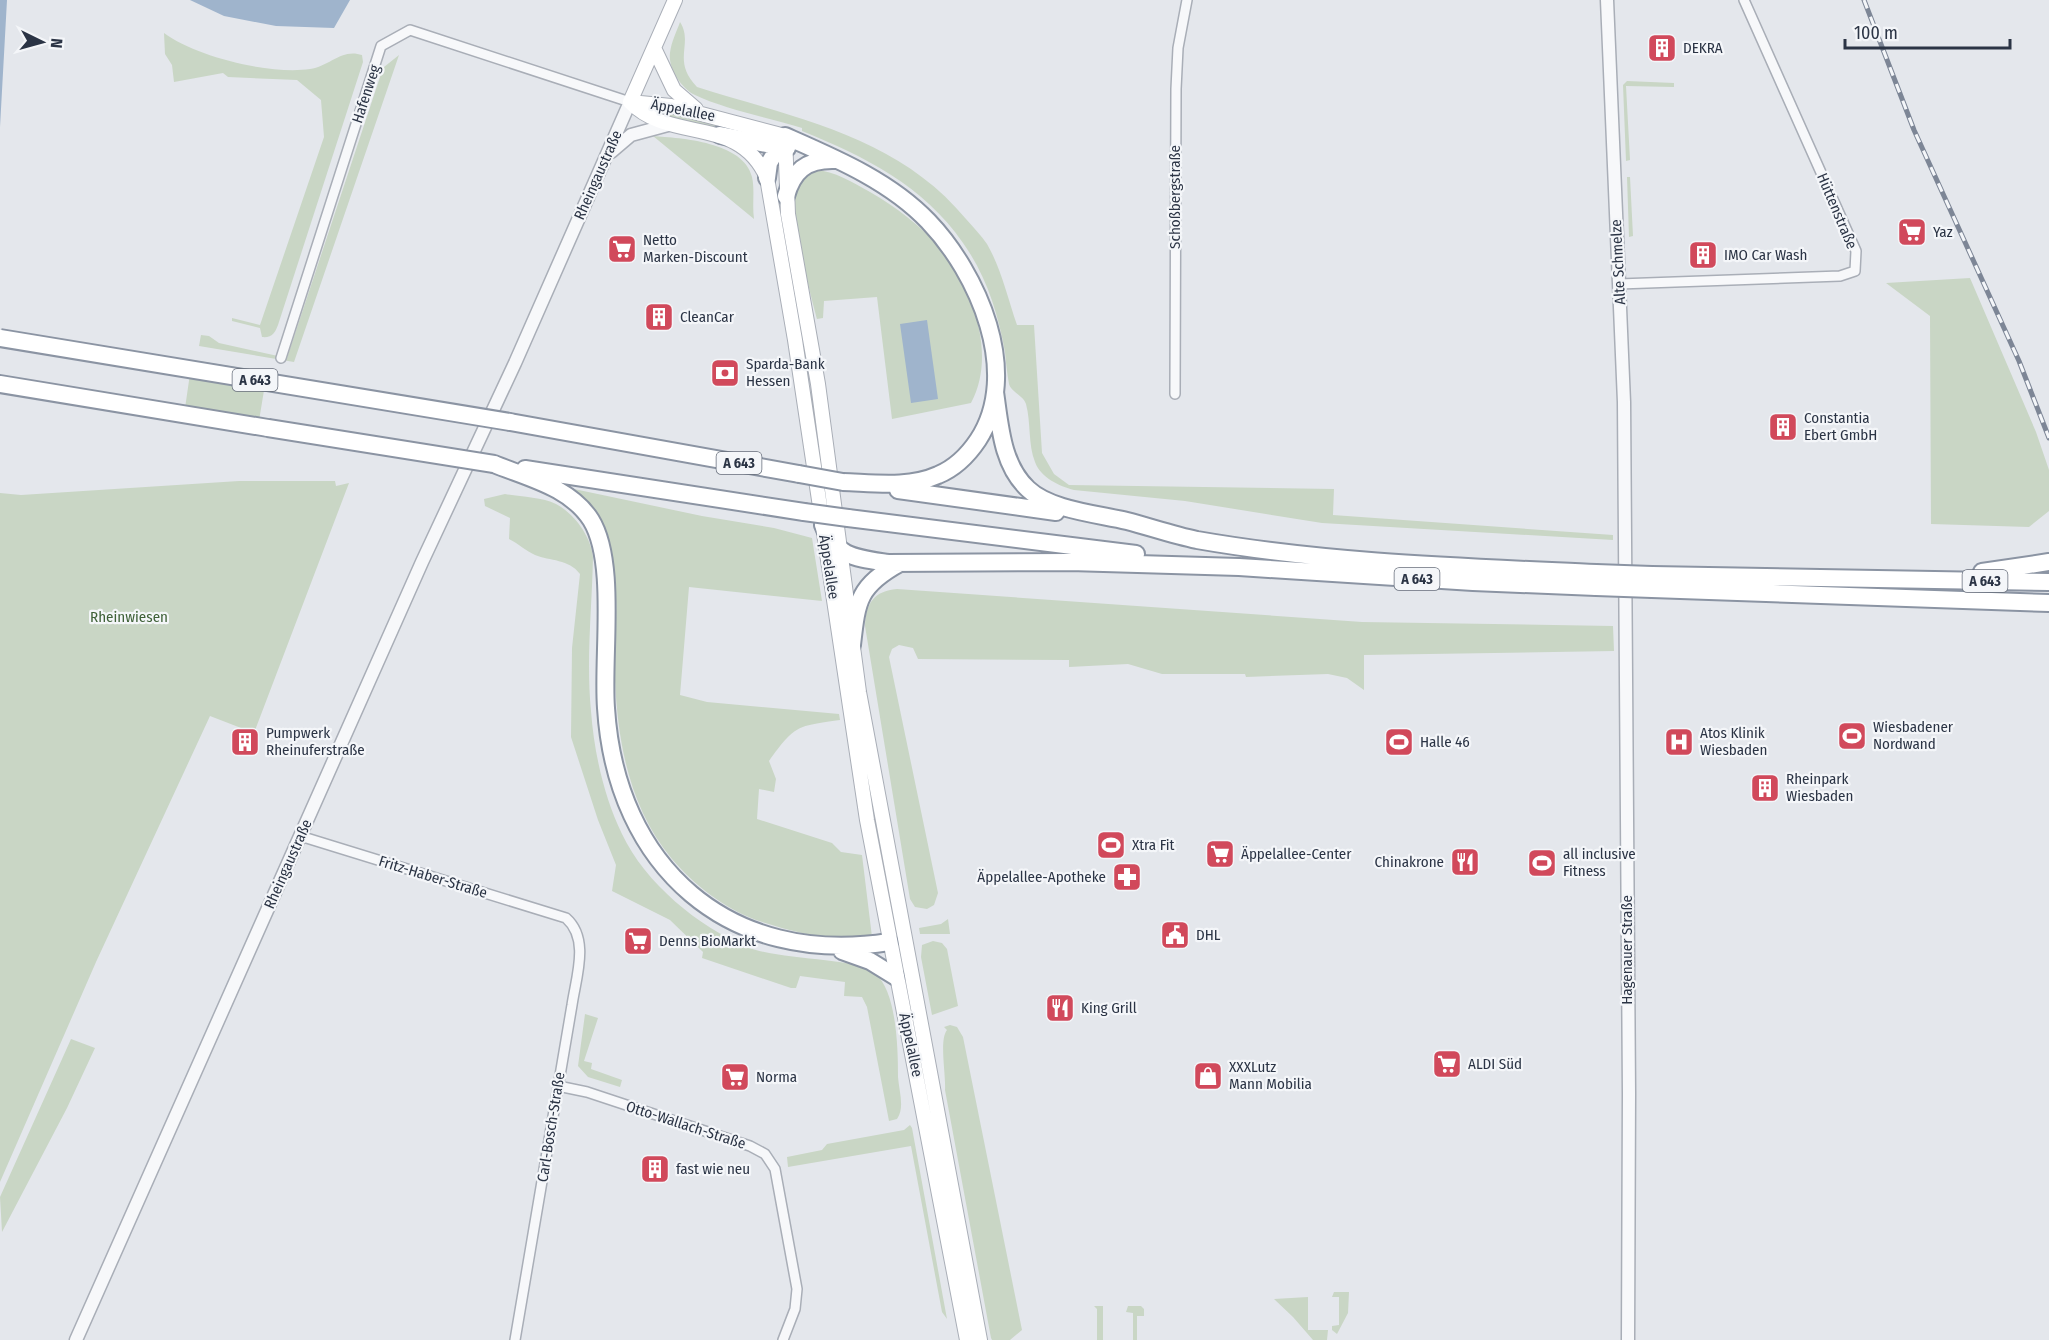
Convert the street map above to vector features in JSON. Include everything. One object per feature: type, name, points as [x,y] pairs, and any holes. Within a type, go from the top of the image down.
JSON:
[{"type":"highway","points":[[720,135],[783,144],[818,152],[871,177],[908,202],[929,221],[956,254],[971,280],[988,326],[995,364],[993,409],[983,433],[965,456],[946,472],[908,482],[843,482]]},
{"type":"highway","points":[[767,177],[770,163],[783,144]]},
{"type":"highway","points":[[786,196],[792,178],[801,168],[817,162],[838,161]]},
{"type":"highway","name":"A 643","points":[[0,338],[510,422],[843,482],[1116,519],[1196,540],[1260,550],[1596,580],[2049,603]]},
{"type":"highway","name":"A 643","points":[[0,384],[804,512],[1239,567],[1462,582],[1596,580]]},
{"type":"highway","points":[[995,393],[1006,454],[1022,483],[1030,491],[1049,502],[1116,519]]},
{"type":"highway","points":[[494,464],[564,494],[584,510],[596,529],[605,579],[605,683],[609,734],[628,808],[653,852],[682,886],[717,914],[757,933],[799,944],[829,948],[870,961],[896,977]]},
{"type":"highway","points":[[823,525],[832,545],[842,551],[864,559],[900,563],[1070,562],[1239,567]]},
{"type":"highway","points":[[1921,579],[2049,562]]},
{"type":"highway","points":[[852,645],[855,616],[863,591],[869,583],[900,563]]},
{"type":"highway","name":"A 643","points":[[1652,582],[1921,579],[2049,582]]},
{"type":"highway","points":[[1979,601],[2049,616]]},
{"type":"highway","points":[[829,948],[897,941]]},
{"type":"main road","name":"Rheingaustraße","points":[[630,102],[675,0]]},
{"type":"main road","points":[[654,48],[674,90],[702,112]]},
{"type":"main road","name":"Äppelallee","points":[[630,102],[658,103],[702,112],[783,144],[786,196],[796,264],[817,373],[842,551],[852,645],[897,941],[896,977],[967,1340]]},
{"type":"main road","name":"Äppelallee","points":[[630,102],[642,113],[668,125],[720,135],[748,151],[767,177],[783,259],[853,735],[980,1340]]},
{"type":"street","name":"Schoßbergstraße","points":[[1175,394],[1176,89],[1178,48],[1187,0]]},
{"type":"street","name":"Alte Schmelze","points":[[1606,0],[1624,402],[1624,524]]},
{"type":"street","name":"Hüttenstraße","points":[[1619,284],[1840,276],[1855,272],[1856,251],[1744,0]]},
{"type":"street","name":"Hafenweg","points":[[281,358],[381,46],[410,30],[630,102]]},
{"type":"street","name":"Rheingaustraße","points":[[76,1340],[630,102]]},
{"type":"street","points":[[604,160],[626,138],[668,125]]},
{"type":"street","name":"Hagenauer Straße","points":[[1624,524],[1629,1094],[1628,1340]]},
{"type":"street","name":"Fritz-Haber-Straße","points":[[300,836],[566,918]]},
{"type":"street","name":"Carl-Bosch-Straße","points":[[515,1340],[580,943],[576,929],[566,918]]},
{"type":"street","name":"Otto-Wallach-Straße","points":[[558,1086],[587,1092],[750,1146],[769,1157],[775,1169],[797,1289],[795,1309],[783,1340]]},
{"type":"green space","points":[[680,22],[685,38],[685,69],[697,87],[807,121],[877,149],[909,168],[939,191],[980,234],[996,263],[1017,325],[1034,325],[1042,453],[1054,474],[1069,485],[1334,489],[1333,515],[1613,535],[1613,540],[1322,523],[1185,501],[1074,490],[1057,484],[1042,473],[1035,462],[1031,448],[1026,404],[1009,384],[999,323],[985,281],[971,255],[947,223],[911,189],[870,162],[802,131],[802,128],[719,105],[690,92],[676,77],[670,59]]},
{"type":"green space","points":[[164,33],[195,50],[255,67],[310,69],[348,54],[362,55],[363,62],[278,325],[271,336],[262,337],[260,328],[232,321],[232,318],[260,325],[324,137],[321,100],[297,80],[228,77],[223,73],[174,82],[172,65],[165,54]]},
{"type":"green space","points":[[399,55],[294,362],[199,346],[201,335],[209,336],[219,343],[287,358],[380,77],[384,67]]},
{"type":"green space","points":[[1627,81],[1674,83],[1674,87],[1626,86],[1630,160],[1626,161],[1623,85]]},
{"type":"green space","points":[[655,106],[756,136],[651,113]]},
{"type":"green space","points":[[653,136],[710,144],[737,156],[747,165],[752,177],[754,219]]},
{"type":"green space","points":[[815,170],[830,172],[889,204],[925,232],[953,265],[971,303],[978,323],[981,344],[982,364],[971,403],[892,419],[877,297],[824,301],[823,318],[817,319],[801,252],[793,197],[799,181],[806,174]]},
{"type":"green space","points":[[1627,177],[1630,177],[1633,236],[1629,237]]},
{"type":"green space","points":[[1970,278],[2036,432],[2049,470],[2049,511],[2029,527],[1931,524],[1930,316],[1886,283]]},
{"type":"green space","points":[[192,360],[267,372],[257,433],[183,422]]},
{"type":"green space","name":"Rheinwiesen","points":[[239,481],[335,481],[336,486],[349,483],[254,733],[210,716],[96,962],[0,1182],[0,493],[21,495]]},
{"type":"green space","points":[[574,489],[702,516],[774,528],[812,538],[822,601],[689,587],[680,695],[707,702],[839,714],[840,720],[805,726],[785,740],[769,761],[776,779],[774,792],[759,789],[757,819],[832,843],[841,852],[862,855],[872,937],[829,938],[798,932],[744,915],[700,887],[672,859],[658,840],[636,797],[623,752],[619,728],[615,681],[615,578],[611,554],[604,531],[592,509]]},
{"type":"green space","points":[[505,494],[538,499],[563,508],[581,527],[592,549],[589,673],[595,742],[610,805],[632,852],[644,870],[675,901],[710,928],[747,947],[778,955],[851,964],[875,973],[888,993],[895,1022],[901,1105],[897,1119],[889,1121],[867,1007],[862,997],[844,996],[845,982],[800,976],[796,988],[791,988],[702,958],[703,952],[670,920],[612,891],[616,865],[598,820],[571,737],[572,648],[580,574],[576,569],[559,561],[535,555],[509,539],[510,518],[485,506],[484,499]]},
{"type":"green space","points":[[897,589],[1362,622],[1613,626],[1614,651],[1364,655],[1364,690],[1347,678],[1328,674],[1246,677],[1245,674],[1162,674],[1128,664],[1069,667],[1069,660],[918,659],[913,648],[899,645],[892,649],[889,657],[938,893],[934,905],[927,909],[915,907],[910,899],[865,626],[867,611],[873,600],[882,592]]},
{"type":"green space","points":[[948,919],[950,934],[920,934],[919,928],[941,924]]},
{"type":"green space","points":[[933,941],[942,943],[947,949],[958,1006],[932,1015],[921,957],[922,945]]},
{"type":"green space","points":[[585,1014],[598,1018],[584,1061],[592,1063],[591,1069],[622,1080],[620,1087],[588,1077],[578,1066]]},
{"type":"green space","points":[[950,1025],[957,1027],[963,1037],[1022,1330],[1010,1340],[992,1340],[991,1338],[945,1090],[943,1041],[947,1030],[944,1027]]},
{"type":"green space","points":[[71,1039],[95,1048],[67,1108],[2,1232],[0,1197]]},
{"type":"green space","points":[[910,1125],[947,1319],[942,1312],[911,1146],[788,1167],[787,1157],[822,1150],[827,1144],[904,1130]]},
{"type":"green space","points":[[1334,1292],[1349,1292],[1348,1313],[1337,1334],[1332,1330],[1332,1326],[1339,1325],[1339,1297],[1332,1297]]},
{"type":"green space","points":[[1308,1297],[1308,1330],[1328,1330],[1327,1340],[1313,1340],[1274,1299]]},
{"type":"green space","points":[[1094,1306],[1103,1306],[1103,1340],[1097,1340],[1097,1309]]},
{"type":"green space","points":[[1128,1306],[1141,1306],[1144,1309],[1144,1316],[1137,1316],[1137,1340],[1133,1340],[1133,1313],[1126,1312]]},
{"type":"water","points":[[0,0],[7,0],[0,127]]},
{"type":"water","points":[[190,0],[350,0],[334,28],[276,26],[224,16]]},
{"type":"water","points":[[927,320],[938,399],[911,403],[900,324]]},
{"type":"railway","points":[[1864,0],[1914,130],[2019,361],[2049,438]]},
{"type":"place","name":"DEKRA","points":[[1662,48]]},
{"type":"place","name":"Yaz","points":[[1912,232]]},
{"type":"place","name":"Netto Marken-Discount","points":[[622,249]]},
{"type":"place","name":"IMO Car Wash","points":[[1703,255]]},
{"type":"place","name":"CleanCar","points":[[659,317]]},
{"type":"place","name":"Sparda-Bank Hessen","points":[[725,373]]},
{"type":"place","name":"Constantia Ebert GmbH","points":[[1783,427]]},
{"type":"place","name":"Wiesbadener Nordwand","points":[[1852,736]]},
{"type":"place","name":"Pumpwerk Rheinuferstraße","points":[[245,742]]},
{"type":"place","name":"Halle 46","points":[[1399,742]]},
{"type":"place","name":"Atos Klinik Wiesbaden","points":[[1679,742]]},
{"type":"place","name":"Rheinpark Wiesbaden","points":[[1765,788]]},
{"type":"place","name":"Xtra Fit","points":[[1111,845]]},
{"type":"place","name":"Äppelallee-Center","points":[[1220,854]]},
{"type":"place","name":"Chinakrone","points":[[1465,862]]},
{"type":"place","name":"all inclusive Fitness","points":[[1542,863]]},
{"type":"place","name":"Äppelallee-Apotheke","points":[[1127,877]]},
{"type":"place","name":"DHL","points":[[1175,935]]},
{"type":"place","name":"Denns BioMarkt","points":[[638,941]]},
{"type":"place","name":"King Grill","points":[[1060,1008]]},
{"type":"place","name":"ALDI Süd","points":[[1447,1064]]},
{"type":"place","name":"XXXLutz Mann Mobilia","points":[[1208,1076]]},
{"type":"place","name":"Norma","points":[[735,1077]]},
{"type":"place","name":"fast wie neu","points":[[655,1169]]}]
